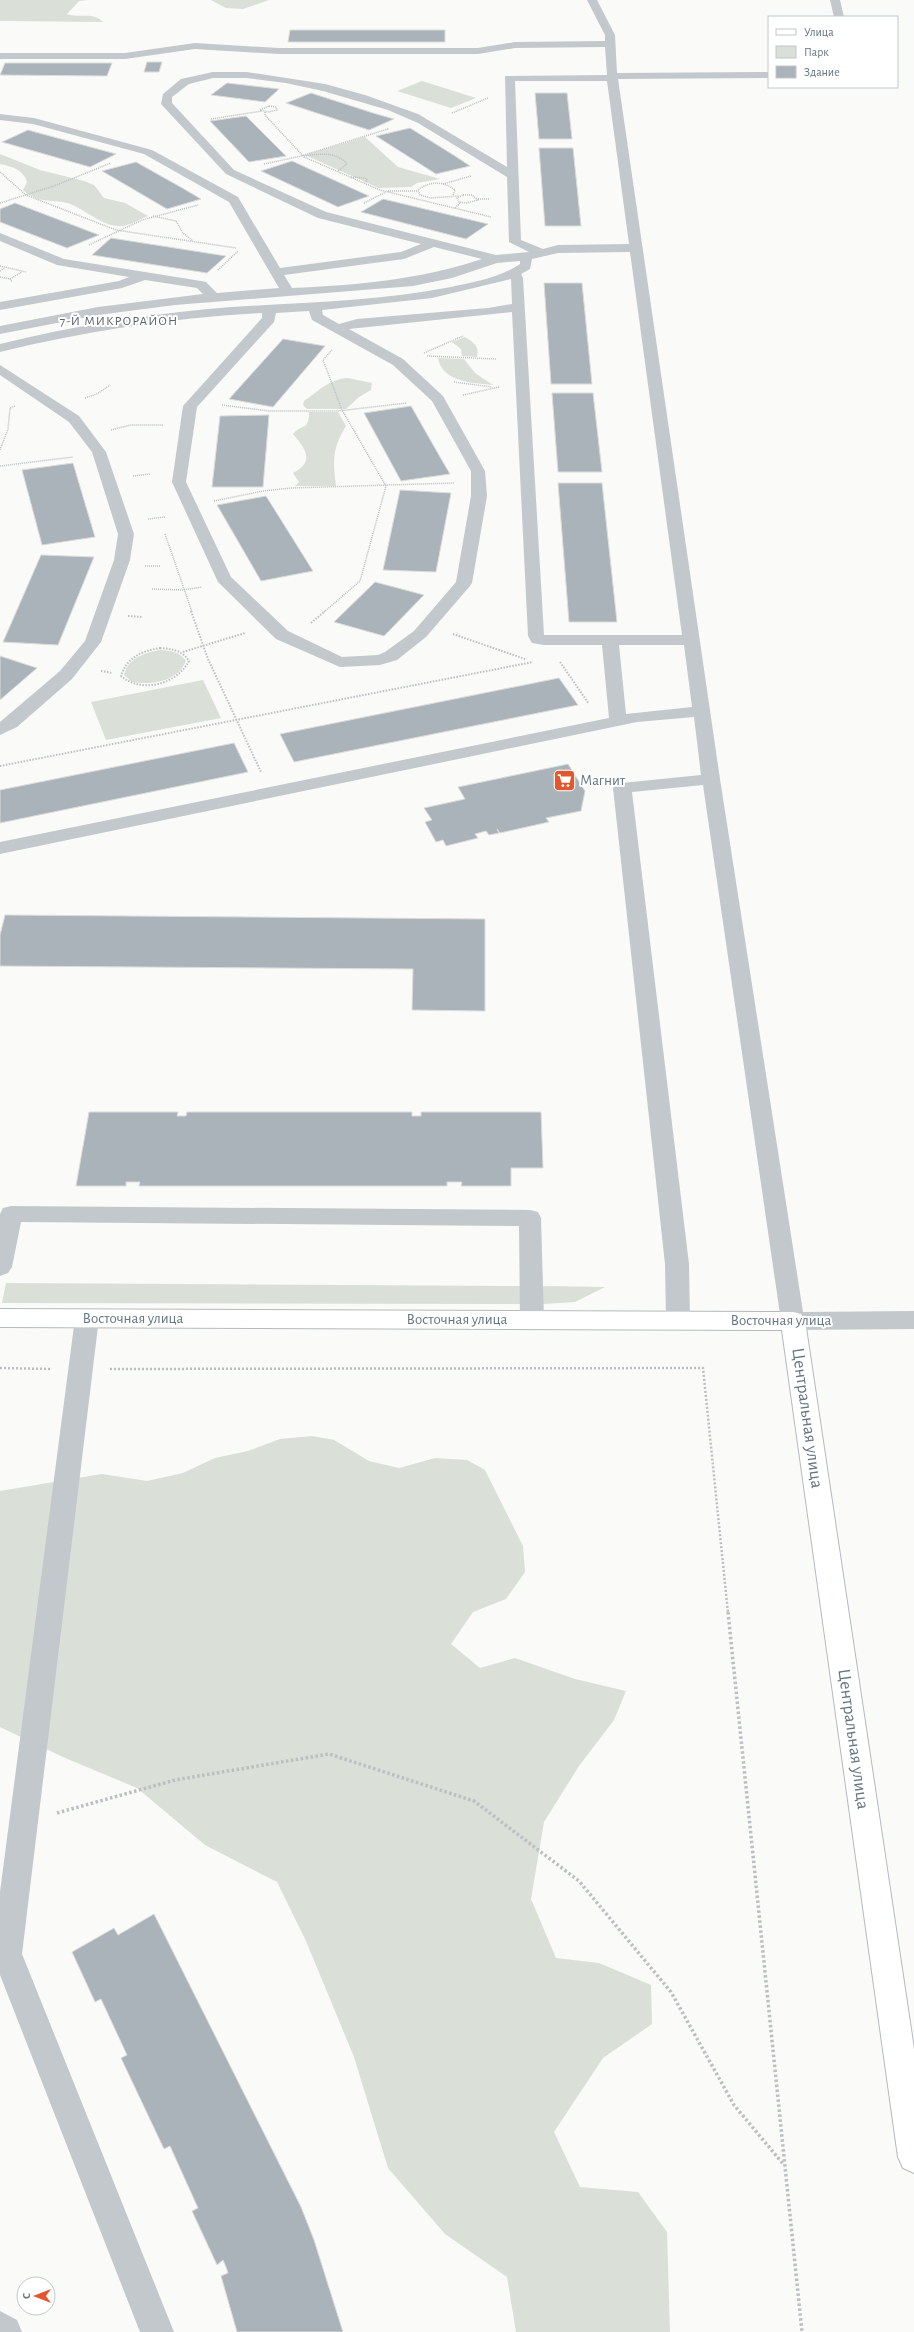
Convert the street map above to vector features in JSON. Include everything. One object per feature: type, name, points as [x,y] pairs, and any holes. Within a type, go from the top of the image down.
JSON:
[{"type":"main road","name":"Восточная улица","points":[[0,1318],[793,1321]]},
{"type":"main road","name":"Центральная улица","points":[[793,1321],[914,2157]]},
{"type":"street","points":[[592,0],[610,35],[612,44],[612,77],[701,711],[793,1321]]},
{"type":"street","points":[[835,0],[839,16]]},
{"type":"street","points":[[0,56],[125,56],[195,46],[279,51],[478,51],[515,45],[612,44]]},
{"type":"street","points":[[542,253],[516,242],[508,79],[768,74]]},
{"type":"street","points":[[496,259],[322,215],[230,172],[167,104],[167,96],[173,89],[185,82],[205,77],[246,75],[311,83],[419,119],[513,176]]},
{"type":"street","points":[[0,117],[34,121],[142,151],[234,200],[288,292]]},
{"type":"street","points":[[0,237],[61,262],[201,285],[214,297]]},
{"type":"street","points":[[277,272],[404,256],[433,243]]},
{"type":"street","points":[[0,330],[98,311],[214,297],[332,290],[413,282],[447,275],[496,259],[526,257],[566,249],[636,248]]},
{"type":"street","points":[[0,348],[123,323],[210,313],[314,308],[413,298],[482,284],[514,274],[526,266],[526,257]]},
{"type":"street","points":[[514,274],[517,278],[536,636],[538,639],[544,640],[691,640]]},
{"type":"street","points":[[0,306],[122,284],[142,275]]},
{"type":"street","points":[[338,328],[357,323],[488,312],[518,307]]},
{"type":"street","points":[[269,310],[269,319],[190,406],[179,482],[224,580],[282,635],[335,660],[347,662],[386,659],[420,634],[464,583],[479,496],[478,471],[438,399],[398,362],[317,317],[314,308]]},
{"type":"street","points":[[0,369],[74,418],[99,452],[126,534],[122,560],[93,642],[66,675],[11,723],[0,730]]},
{"type":"street","points":[[610,640],[610,722]]},
{"type":"street","points":[[0,848],[610,722],[637,717],[701,711]]},
{"type":"street","points":[[678,1320],[677,1264],[622,788],[711,779]]},
{"type":"street","points":[[0,1267],[11,1214],[530,1218],[532,1320]]},
{"type":"street","points":[[87,1318],[7,1954],[157,2332]]},
{"type":"street","name":"Восточная улица","points":[[793,1321],[914,1320]]},
{"type":"street","points":[[0,2328],[5,2332]]},
{"type":"path","points":[[230,172],[303,156],[434,114],[454,112],[488,98],[488,89],[509,88]]},
{"type":"path","points":[[209,119],[262,111],[275,111],[277,108],[266,106],[261,108],[262,111]]},
{"type":"path","points":[[265,112],[265,115],[303,156],[384,191],[498,219]]},
{"type":"path","points":[[0,203],[54,186],[142,151]]},
{"type":"path","points":[[303,156],[323,154],[341,157],[347,164],[337,171]]},
{"type":"path","points":[[0,172],[26,195],[77,213],[116,230],[236,248]]},
{"type":"path","points":[[350,177],[365,178],[367,180],[364,183]]},
{"type":"path","points":[[384,191],[418,191],[424,186],[443,184],[453,187],[455,192],[453,195]]},
{"type":"path","points":[[418,191],[420,195],[426,197],[443,198],[453,195],[472,195],[478,199],[490,199]]},
{"type":"path","points":[[459,196],[457,200],[461,202],[472,203],[478,199]]},
{"type":"path","points":[[422,200],[426,197]]},
{"type":"path","points":[[455,208],[461,202]]},
{"type":"path","points":[[86,247],[116,230],[153,215],[203,204]]},
{"type":"path","points":[[153,215],[176,221],[183,233],[196,242]]},
{"type":"path","points":[[0,266],[5,268]]},
{"type":"path","points":[[0,277],[10,279],[23,272]]},
{"type":"path","points":[[10,279],[14,285]]},
{"type":"path","points":[[398,362],[418,356],[466,334]]},
{"type":"path","points":[[306,627],[360,581],[386,486],[342,410],[323,360],[334,348]]},
{"type":"path","points":[[418,356],[521,359]]},
{"type":"path","points":[[423,386],[460,382],[495,387],[523,387]]},
{"type":"path","points":[[194,402],[269,411],[342,410],[438,399],[495,387]]},
{"type":"path","points":[[0,450],[8,433],[11,419],[10,408],[17,405]]},
{"type":"path","points":[[87,436],[130,426],[187,425]]},
{"type":"path","points":[[0,466],[78,456]]},
{"type":"path","points":[[190,506],[262,491],[291,488],[478,483]]},
{"type":"path","points":[[165,534],[203,646],[236,720],[271,792]]},
{"type":"path","points":[[152,589],[183,590],[228,584]]},
{"type":"path","points":[[182,652],[189,661],[186,670],[173,680],[156,685],[143,686],[129,683],[121,676],[123,665],[133,657],[147,650],[174,649],[182,652],[271,625]]},
{"type":"path","points":[[428,625],[534,662]]},
{"type":"path","points":[[559,661],[610,722]]},
{"type":"path","points":[[0,766],[540,662]]},
{"type":"path","points":[[0,1368],[703,1368],[802,2332]]},
{"type":"path","points":[[24,1822],[175,1780],[329,1754],[474,1801],[579,1881],[671,1992],[734,2105],[785,2166]]},
{"type":"green space","points":[[0,0],[87,0],[79,1],[67,14],[95,17],[103,22],[0,21]]},
{"type":"green space","points":[[211,0],[269,0],[243,9],[226,8]]},
{"type":"green space","points":[[422,81],[476,98],[451,108],[397,91]]},
{"type":"green space","points":[[365,137],[398,167],[440,179],[417,183],[411,187],[379,188],[305,155]]},
{"type":"green space","points":[[0,154],[40,170],[94,185],[104,198],[125,203],[148,216],[127,225],[114,226],[107,224],[74,205],[34,197],[23,190],[27,182],[23,174],[13,167],[0,164]]},
{"type":"green space","points":[[465,337],[477,347],[477,357],[462,356],[461,349],[452,342]]},
{"type":"green space","points":[[438,358],[464,359],[475,373],[493,385],[468,382],[452,377],[445,372]]},
{"type":"green space","points":[[348,378],[372,383],[371,390],[359,397],[346,409],[307,409],[303,405],[304,401],[324,386],[341,379]]},
{"type":"green space","points":[[309,412],[338,412],[346,426],[341,434],[336,448],[334,469],[336,486],[295,486],[299,482],[293,473],[300,469],[304,464],[306,455],[302,445],[293,434],[306,425],[309,418]]},
{"type":"green space","points":[[160,650],[178,653],[186,661],[177,674],[170,678],[148,683],[132,682],[124,675],[129,664],[133,660],[148,653]]},
{"type":"green space","points":[[203,680],[221,718],[106,740],[91,702]]},
{"type":"green space","points":[[6,1283],[523,1286],[522,1304],[2,1303]]},
{"type":"green space","points":[[541,1286],[605,1287],[575,1302],[542,1304]]},
{"type":"green space","points":[[312,1436],[334,1440],[369,1461],[399,1468],[435,1458],[467,1460],[485,1470],[523,1546],[525,1572],[506,1599],[473,1612],[451,1644],[480,1668],[515,1658],[575,1679],[626,1691],[614,1720],[579,1766],[544,1822],[531,1899],[556,1958],[599,1963],[651,1985],[652,2024],[603,2058],[554,2132],[580,2187],[638,2192],[667,2232],[670,2332],[516,2332],[507,2277],[445,2234],[388,2168],[354,2057],[306,1941],[277,1882],[205,1845],[137,1788],[63,1757],[0,1727],[0,1491],[102,1474],[147,1481],[183,1473],[215,1458],[248,1451],[280,1439]]},
{"type":"building","points":[[290,30],[445,30],[445,42],[288,42]]},
{"type":"building","points":[[147,62],[162,62],[159,72],[144,72]]},
{"type":"building","points":[[5,63],[112,63],[107,76],[0,75]]},
{"type":"building","points":[[227,83],[279,89],[265,102],[211,95]]},
{"type":"building","points":[[311,93],[394,119],[369,130],[286,103]]},
{"type":"building","points":[[535,93],[567,93],[572,139],[539,139]]},
{"type":"building","points":[[246,116],[286,156],[249,162],[210,121]]},
{"type":"building","points":[[410,128],[470,166],[436,174],[376,136]]},
{"type":"building","points":[[28,130],[116,154],[90,167],[2,142]]},
{"type":"building","points":[[539,148],[573,148],[581,226],[545,226]]},
{"type":"building","points":[[292,161],[369,196],[338,207],[261,171]]},
{"type":"building","points":[[136,162],[201,199],[167,209],[102,171]]},
{"type":"building","points":[[383,199],[488,224],[466,239],[361,212]]},
{"type":"building","points":[[15,203],[99,235],[67,248],[0,222],[0,209]]},
{"type":"building","points":[[111,238],[226,256],[207,273],[92,255]]},
{"type":"building","points":[[544,283],[582,283],[592,384],[551,384]]},
{"type":"building","points":[[283,339],[325,346],[273,407],[229,399]]},
{"type":"building","points":[[552,393],[593,393],[602,472],[558,472]]},
{"type":"building","points":[[411,406],[450,474],[401,481],[364,413]]},
{"type":"building","points":[[269,415],[263,487],[212,487],[220,416]]},
{"type":"building","points":[[73,463],[95,537],[42,545],[22,470]]},
{"type":"building","points":[[558,483],[602,483],[617,622],[569,622]]},
{"type":"building","points":[[400,490],[451,493],[436,572],[383,570]]},
{"type":"building","points":[[266,496],[313,571],[261,581],[217,505]]},
{"type":"building","points":[[41,555],[94,557],[58,645],[3,642]]},
{"type":"building","points":[[375,582],[424,595],[384,636],[334,622]]},
{"type":"building","points":[[0,656],[37,668],[0,700]]},
{"type":"building","points":[[559,678],[578,705],[294,762],[280,734]]},
{"type":"building","points":[[234,743],[248,772],[0,823],[0,790]]},
{"type":"building","points":[[568,764],[585,791],[581,811],[546,818],[549,822],[500,833],[497,829],[499,833],[489,835],[486,831],[475,834],[478,838],[446,846],[443,840],[436,842],[425,822],[432,820],[424,808],[465,799],[458,787]]},
{"type":"building","points":[[5,915],[485,919],[485,1011],[412,1010],[413,969],[0,966],[0,935]]},
{"type":"building","points":[[89,1112],[178,1112],[177,1116],[186,1116],[187,1112],[412,1112],[412,1116],[421,1116],[421,1112],[541,1112],[543,1168],[511,1168],[511,1186],[461,1186],[462,1182],[447,1182],[447,1186],[139,1186],[140,1182],[126,1182],[126,1186],[76,1186]]},
{"type":"building","points":[[154,1914],[301,2207],[314,2240],[343,2332],[237,2332],[221,2276],[228,2273],[223,2260],[217,2265],[192,2211],[198,2208],[170,2146],[164,2149],[121,2058],[127,2055],[101,1999],[95,2002],[72,1952],[114,1928],[118,1935]]},
{"type":"place","name":"Магнит","points":[[564,780]]},
{"type":"district","name":"7-Й МИКРОРАЙОН","points":[[119,321]]}]
